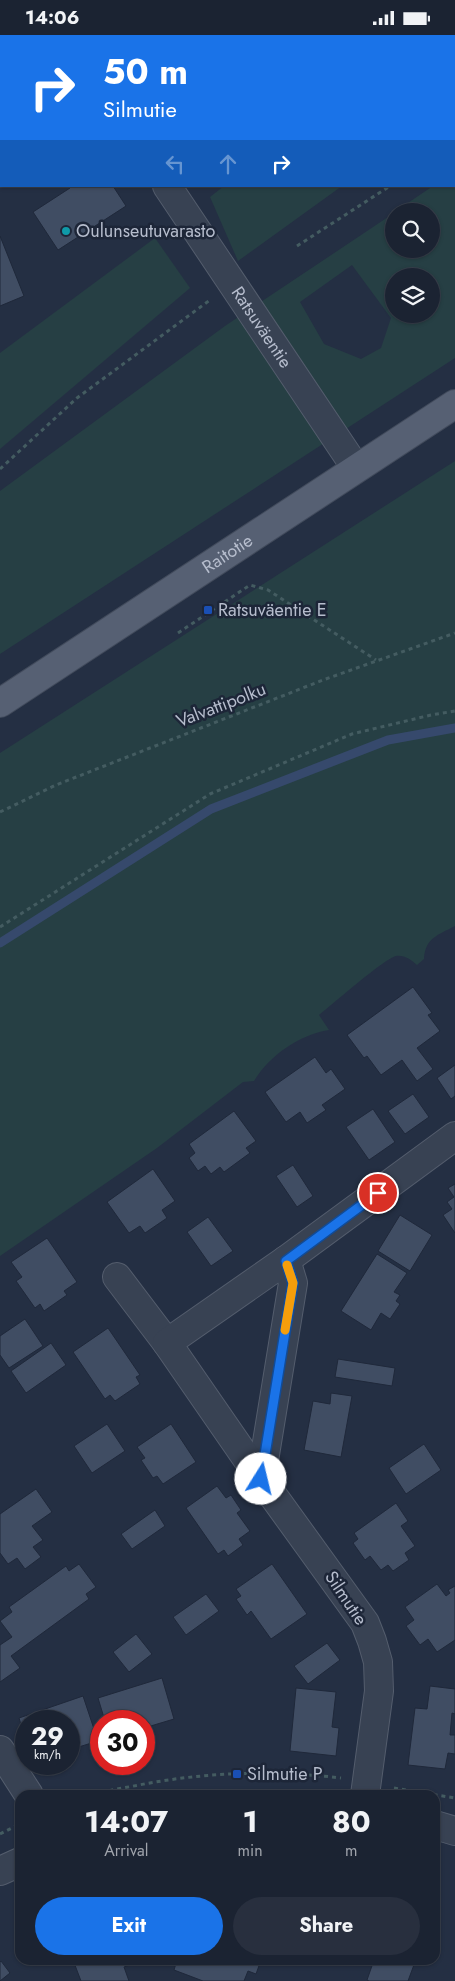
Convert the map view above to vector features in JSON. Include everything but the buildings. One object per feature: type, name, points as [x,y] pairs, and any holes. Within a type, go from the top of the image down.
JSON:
[{"type":"main road","name":"Raitotie","points":[[0,703],[455,405]]},
{"type":"street","name":"Ratsuväentie","points":[[168,187],[356,469]]},
{"type":"street","points":[[167,1343],[286,1261],[455,1136]]},
{"type":"street","points":[[261,1479],[293,1283],[286,1261]]},
{"type":"street","name":"Silmutie","points":[[117,1277],[167,1343],[261,1479],[365,1623],[378,1662],[378,1691],[366,1788]]},
{"type":"street","points":[[0,1750],[26,1790]]},
{"type":"street","points":[[440,1826],[455,1831]]},
{"type":"street","points":[[0,1871],[15,1864]]},
{"type":"path","points":[[297,246],[388,187]]},
{"type":"path","points":[[0,469],[77,398],[232,284]]},
{"type":"path","points":[[178,633],[250,585],[268,590],[376,661]]},
{"type":"path","name":"Valvattipolku","points":[[0,812],[56,785],[323,680],[455,633]]},
{"type":"path","points":[[0,927],[210,794],[352,734],[455,711]]},
{"type":"path","points":[[118,1790],[160,1781],[215,1775],[280,1774],[332,1777],[366,1788],[384,1790]]},
{"type":"path","points":[[440,1796],[455,1798]]},
{"type":"path","points":[[0,1834],[15,1826]]},
{"type":"green space","points":[[223,187],[341,187],[238,261],[210,197]]},
{"type":"green space","points":[[432,187],[455,187],[455,358],[0,654],[0,491],[225,326],[385,219],[385,258],[440,258],[440,203],[408,203]],"holes":[[[352,265],[385,310],[385,268],[440,268],[440,323],[389,323],[381,348],[361,359],[324,344],[300,302]]]},
{"type":"green space","points":[[155,238],[190,288],[0,449],[0,353]]},
{"type":"green space","points":[[455,461],[455,926],[433,938],[427,946],[424,959],[417,965],[408,958],[396,956],[381,965],[319,1015],[329,1030],[296,1041],[268,1063],[254,1081],[243,1082],[157,1148],[0,1256],[0,753]]},
{"type":"waterway","points":[[0,943],[211,809],[388,740],[455,728]]},
{"type":"slow traffic","points":[[285,1330],[293,1283],[287,1265]]},
{"type":"place","name":"Oulunseutuvarasto","points":[[66,231]]},
{"type":"place","name":"Ratsuväentie E","points":[[208,610]]},
{"type":"place","name":"Silmutie P","points":[[237,1774]]},
{"type":"route","points":[[261,1479],[293,1283],[286,1261],[378,1193]]}]
